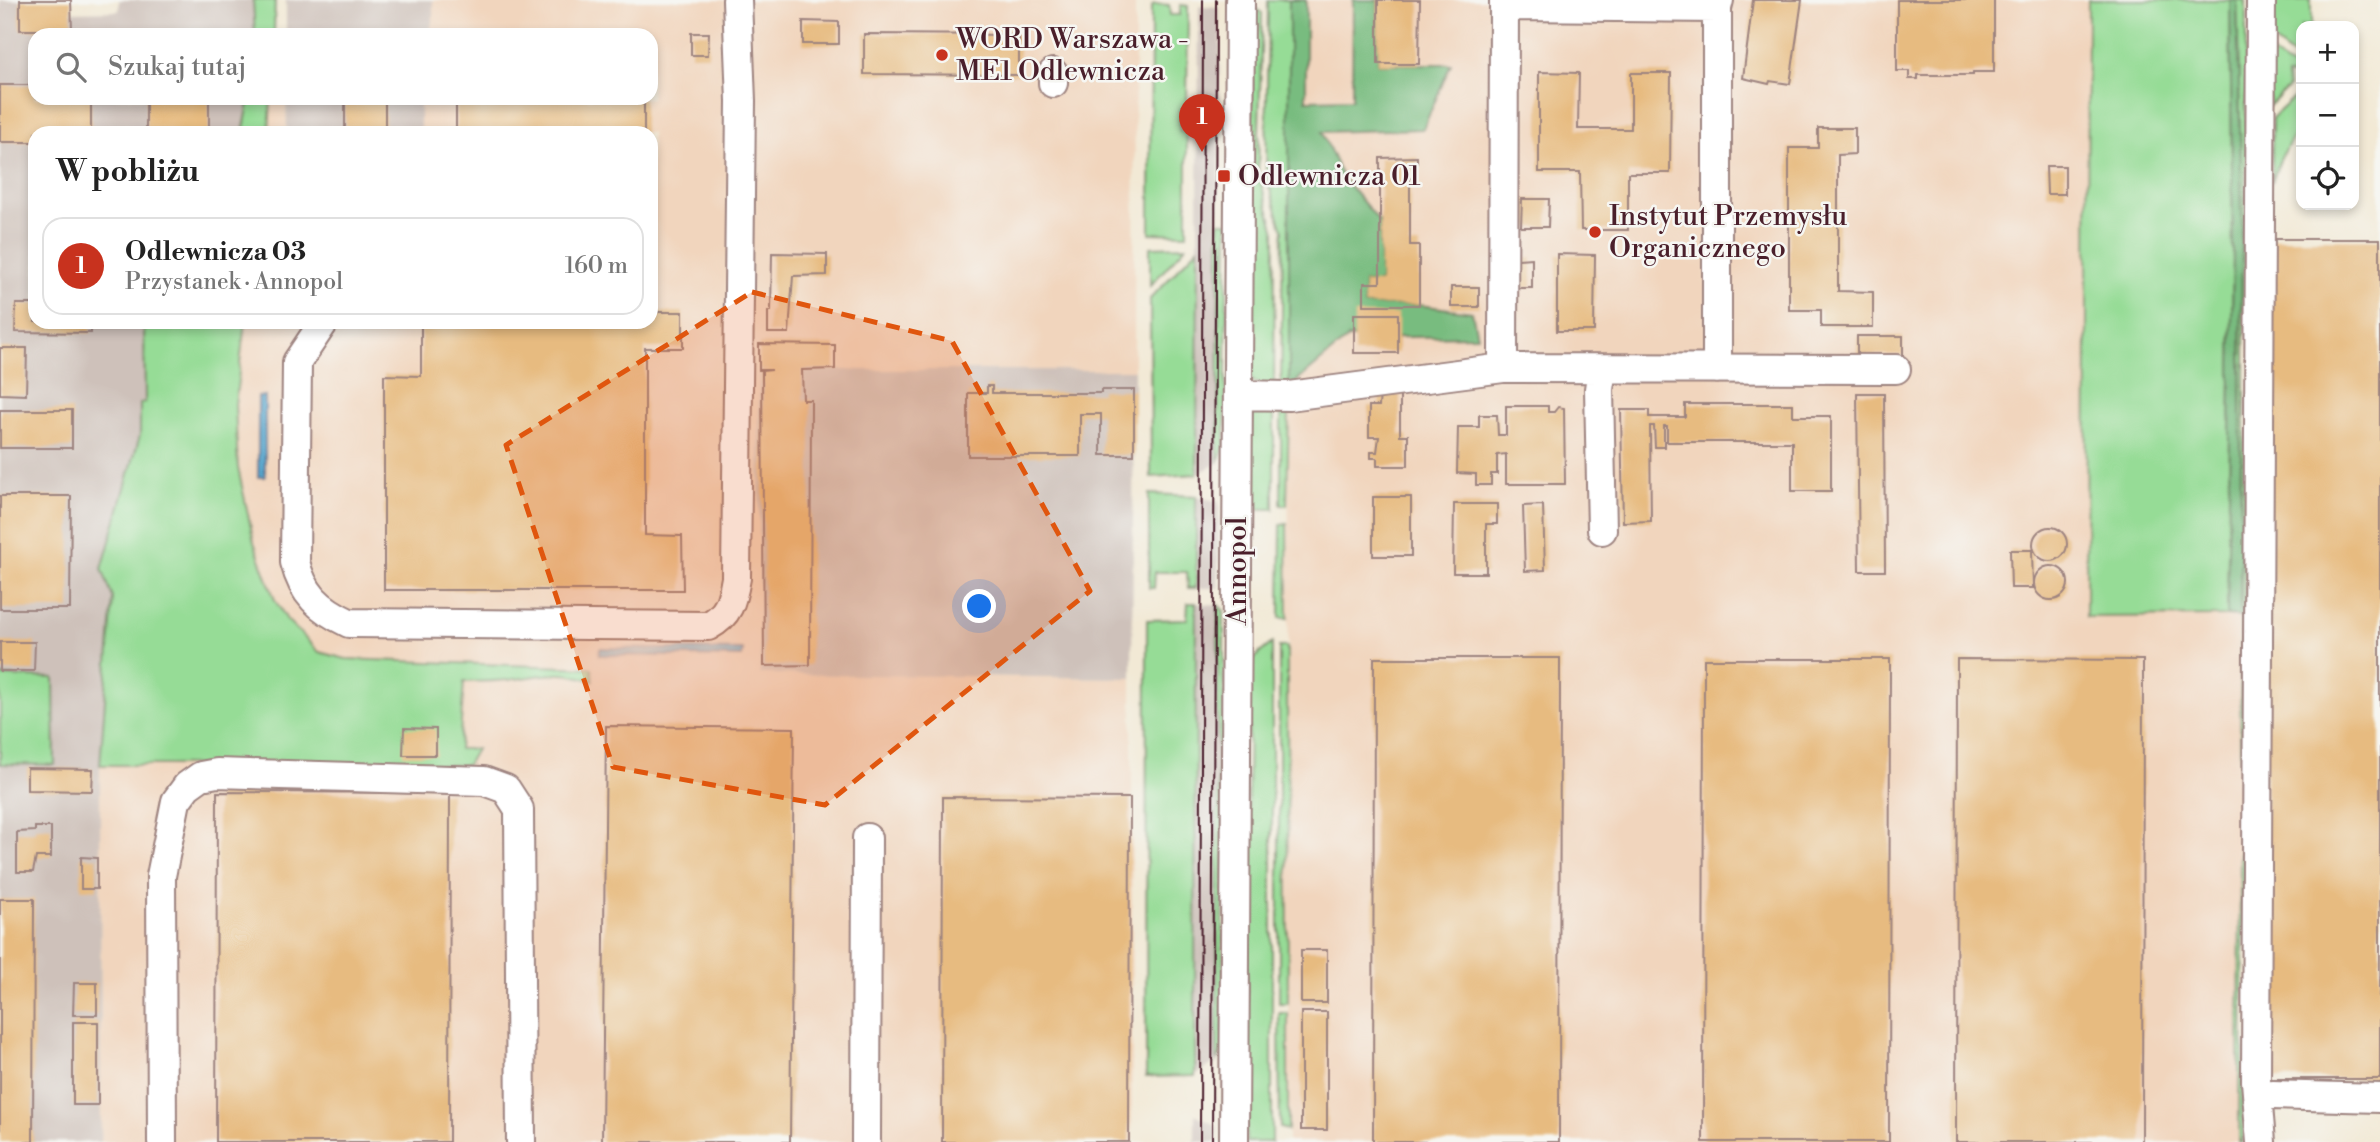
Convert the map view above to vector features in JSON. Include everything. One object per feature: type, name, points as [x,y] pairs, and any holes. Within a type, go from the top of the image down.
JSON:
[{"type":"street","points":[[319,329],[297,362],[295,562],[300,583],[311,599],[329,614],[349,623],[708,626],[723,618],[732,601],[736,578],[741,101],[737,0]]},
{"type":"street","name":"Annopol","points":[[1234,1142],[1240,0]]},
{"type":"street","points":[[2261,0],[2256,1080],[2261,1142]]},
{"type":"street","points":[[1503,368],[1504,3],[1718,4],[1717,369]]},
{"type":"street","points":[[1238,395],[1289,396],[1503,368],[1896,369]]},
{"type":"street","points":[[1602,369],[1602,530]]},
{"type":"street","points":[[162,1142],[161,876],[176,801],[187,786],[201,776],[217,773],[484,781],[506,789],[519,809],[522,1142]]},
{"type":"street","points":[[866,1142],[867,838]]},
{"type":"street","points":[[2273,1095],[2380,1098]]},
{"type":"highlighted area","points":[[752,292],[952,341],[1090,591],[825,805],[613,767],[506,445]]},
{"type":"shaded area","points":[[0,0],[71,0],[72,12],[119,11],[119,0],[253,0],[255,28],[28,28],[28,105],[249,105],[244,126],[28,126],[28,329],[144,329],[145,402],[140,404],[141,435],[102,569],[113,598],[100,765],[101,1142],[0,1142]]},
{"type":"shaded area","points":[[286,0],[433,0],[431,28],[286,28]]},
{"type":"shaded area","points":[[433,0],[1135,0],[1134,370],[759,370],[761,674],[1132,678],[1132,1142],[101,1142],[100,765],[208,763],[319,652],[287,620],[275,600],[254,542],[238,468],[235,405],[244,329],[658,329],[658,126],[420,126],[420,105],[658,105],[658,28],[430,28]]},
{"type":"shaded area","points":[[1289,0],[2088,0],[2086,617],[2240,617],[2239,1142],[1288,1142]]},
{"type":"shaded area","points":[[1199,6],[1220,7],[1218,463],[1197,474]]},
{"type":"shaded area","points":[[271,105],[286,105],[287,126],[269,126]]},
{"type":"shaded area","points":[[286,105],[420,105],[420,126],[287,126]]},
{"type":"shaded area","points":[[759,370],[1134,370],[1132,678],[760,674]]},
{"type":"shaded area","points":[[1196,496],[1219,502],[1218,588],[1196,588]]},
{"type":"shaded area","points":[[1196,603],[1218,605],[1217,1061],[1195,1076]]},
{"type":"shaded area","points":[[1195,1114],[1217,1126],[1217,1142],[1195,1142]]},
{"type":"green space","points":[[253,0],[275,0],[274,28],[255,28]]},
{"type":"green space","points":[[1268,0],[1289,0],[1289,388],[1281,388],[1283,230],[1266,177]]},
{"type":"green space","points":[[1289,0],[1306,0],[1306,100],[1352,99],[1353,0],[1378,0],[1378,64],[1451,64],[1423,129],[1322,132],[1342,177],[1380,222],[1380,283],[1364,283],[1364,305],[1419,305],[1472,312],[1477,336],[1348,338],[1289,388]]},
{"type":"green space","points":[[2088,0],[2230,0],[2233,256],[2227,616],[2086,617]]},
{"type":"green space","points":[[2230,0],[2237,0],[2242,212],[2240,617],[2227,616],[2233,256]]},
{"type":"green space","points":[[2237,0],[2246,0],[2243,1142],[2239,1142],[2242,212]]},
{"type":"green space","points":[[2265,0],[2311,0],[2311,21],[2296,21],[2296,58],[2274,42]]},
{"type":"green space","points":[[1154,4],[1169,5],[1170,15],[1180,15],[1180,5],[1188,6],[1187,109],[1180,109],[1180,131],[1187,131],[1187,234],[1150,233],[1151,8]]},
{"type":"green space","points":[[1253,7],[1262,13],[1258,173],[1275,232],[1274,387],[1253,382],[1249,372]]},
{"type":"green space","points":[[2271,54],[2296,70],[2296,76],[2287,76],[2288,88],[2269,106]]},
{"type":"green space","points":[[2296,96],[2296,132],[2281,157],[2272,182],[2272,118]]},
{"type":"green space","points":[[249,105],[271,105],[269,126],[244,126]]},
{"type":"green space","points":[[1219,222],[1228,222],[1225,445],[1218,463]]},
{"type":"green space","points":[[1186,246],[1150,286],[1150,247]]},
{"type":"green space","points":[[1198,248],[1197,474],[1151,477],[1150,299]]},
{"type":"green space","points":[[144,329],[244,329],[235,405],[238,468],[254,542],[275,600],[287,620],[319,652],[346,659],[592,668],[593,681],[572,675],[554,674],[503,681],[464,682],[459,749],[476,749],[467,765],[100,765],[113,598],[102,569],[140,435],[140,403],[145,402]]},
{"type":"green space","points":[[1274,403],[1274,509],[1258,509],[1249,499],[1250,414],[1253,409]]},
{"type":"green space","points":[[1281,403],[1289,404],[1287,505],[1281,505]]},
{"type":"green space","points":[[1149,494],[1196,496],[1196,588],[1188,588],[1187,572],[1155,572],[1154,588],[1149,588]]},
{"type":"green space","points":[[1287,524],[1288,618],[1280,618],[1281,525]]},
{"type":"green space","points":[[1188,603],[1196,603],[1195,1076],[1146,1077],[1147,620],[1187,619]]},
{"type":"green space","points":[[1218,605],[1224,611],[1223,1051],[1217,1061]]},
{"type":"green space","points":[[1272,643],[1272,1142],[1246,1142],[1249,668],[1254,658]]},
{"type":"green space","points":[[1279,647],[1287,647],[1288,1003],[1279,1003]]},
{"type":"green space","points":[[0,676],[54,678],[55,765],[0,764]]},
{"type":"green space","points":[[1279,1013],[1288,1013],[1288,1130],[1280,1128]]},
{"type":"water","points":[[265,396],[265,477],[258,477],[258,397]]},
{"type":"water","points":[[600,648],[743,650],[742,657],[599,655]]},
{"type":"building","points":[[20,0],[71,0],[72,28],[20,30]]},
{"type":"building","points":[[1378,0],[1420,0],[1419,64],[1378,64]]},
{"type":"building","points":[[1753,0],[1802,0],[1790,84],[1770,81],[1769,84],[1743,78]]},
{"type":"building","points":[[1897,0],[1994,0],[1994,72],[1973,72],[1973,75],[1918,75],[1918,79],[1909,79],[1909,71],[1897,71]]},
{"type":"building","points":[[803,21],[839,22],[839,44],[803,44]]},
{"type":"building","points":[[691,33],[709,33],[708,55],[691,55]]},
{"type":"building","name":"WORD Warszawa - ME1 Odlewnicza","points":[[864,34],[1019,35],[1019,75],[864,74]]},
{"type":"building","points":[[1539,72],[1579,73],[1578,129],[1631,129],[1631,73],[1671,73],[1670,173],[1628,173],[1628,230],[1581,230],[1580,172],[1539,172]]},
{"type":"building","points":[[0,85],[28,85],[28,105],[91,105],[91,126],[28,126],[28,142],[0,142]]},
{"type":"building","points":[[146,105],[209,105],[209,126],[146,126]]},
{"type":"building","points":[[345,105],[385,105],[385,126],[345,126]]},
{"type":"building","points":[[456,105],[644,105],[644,126],[456,126]]},
{"type":"building","points":[[1818,128],[1855,128],[1855,154],[1838,155],[1838,291],[1873,292],[1873,327],[1821,327],[1821,310],[1789,310],[1789,148],[1818,148]]},
{"type":"building","points":[[1417,157],[1417,178],[1410,178],[1410,245],[1419,245],[1419,305],[1364,305],[1364,283],[1380,283],[1380,158]]},
{"type":"building","points":[[2046,166],[2065,166],[2065,194],[2047,194]]},
{"type":"building","points":[[1522,199],[1549,199],[1548,227],[1521,227]]},
{"type":"building","points":[[2267,239],[2380,239],[2380,1079],[2265,1079]]},
{"type":"building","points":[[772,253],[827,254],[827,275],[793,276],[789,333],[768,333]]},
{"type":"building","points":[[1557,254],[1595,255],[1594,331],[1557,331]]},
{"type":"building","points":[[1532,258],[1532,288],[1518,288],[1518,259]]},
{"type":"building","points":[[1451,287],[1479,287],[1479,307],[1451,307]]},
{"type":"building","points":[[16,304],[28,304],[28,329],[91,329],[91,333],[15,332]]},
{"type":"building","points":[[658,312],[683,312],[683,348],[645,348],[645,535],[682,536],[683,590],[384,590],[384,375],[421,376],[421,329],[658,329]]},
{"type":"building","points":[[1354,314],[1398,314],[1398,353],[1354,353]]},
{"type":"building","points":[[1857,336],[1903,336],[1903,355],[1857,355]]},
{"type":"building","points":[[759,344],[835,345],[835,369],[802,370],[803,400],[811,400],[810,665],[764,666],[762,371],[772,370],[759,370]]},
{"type":"building","points":[[0,348],[27,348],[26,395],[0,394]]},
{"type":"building","points":[[987,386],[992,386],[992,393],[1101,393],[1101,390],[1134,390],[1134,455],[1101,455],[1101,414],[1080,414],[1080,456],[968,456],[968,393],[987,393]]},
{"type":"building","points":[[1857,393],[1884,393],[1885,571],[1859,571]]},
{"type":"building","points":[[1380,394],[1400,395],[1400,435],[1408,435],[1408,466],[1377,466],[1377,458],[1371,458],[1371,452],[1377,452],[1379,437],[1369,437],[1369,406],[1379,406]]},
{"type":"building","points":[[1685,404],[1793,404],[1793,416],[1831,416],[1831,491],[1792,491],[1792,442],[1667,442],[1667,426],[1664,426],[1664,447],[1655,447],[1654,426],[1650,426],[1651,521],[1623,522],[1621,410],[1649,410],[1649,417],[1685,417]]},
{"type":"building","points":[[1506,406],[1548,406],[1548,412],[1554,412],[1558,407],[1564,408],[1565,484],[1506,484],[1506,454],[1497,455],[1497,474],[1491,474],[1491,485],[1476,485],[1476,474],[1457,473],[1458,427],[1479,427],[1479,415],[1497,415],[1498,435],[1506,435]]},
{"type":"building","points":[[0,410],[72,410],[72,448],[0,448]]},
{"type":"building","points":[[0,496],[71,496],[70,609],[0,609]]},
{"type":"building","points":[[1373,497],[1411,497],[1411,556],[1373,556]]},
{"type":"building","points":[[1454,504],[1497,504],[1497,524],[1486,524],[1486,573],[1453,573]]},
{"type":"building","points":[[1543,505],[1545,570],[1525,571],[1523,506]]},
{"type":"building","points":[[2050,527],[2062,532],[2067,544],[2062,556],[2050,561],[2038,556],[2033,544],[2038,532]]},
{"type":"building","points":[[2010,550],[2032,550],[2033,588],[2011,588]]},
{"type":"building","points":[[2051,566],[2063,571],[2068,583],[2063,595],[2051,600],[2039,595],[2034,583],[2039,571]]},
{"type":"building","points":[[0,642],[35,642],[34,671],[0,671]]},
{"type":"building","points":[[1374,658],[1560,658],[1559,1142],[1373,1142]]},
{"type":"building","points":[[1704,659],[1890,659],[1889,1142],[1703,1142]]},
{"type":"building","points":[[1957,659],[2143,660],[2142,1142],[1956,1142]]},
{"type":"building","points":[[606,726],[794,728],[790,1142],[602,1142]]},
{"type":"building","points":[[404,728],[436,729],[436,755],[403,755]]},
{"type":"building","points":[[27,768],[93,769],[92,791],[27,790]]},
{"type":"building","points":[[217,792],[450,793],[449,1142],[216,1142]]},
{"type":"building","points":[[943,797],[1130,798],[1129,1142],[942,1142]]},
{"type":"building","points":[[35,827],[51,827],[51,857],[36,857],[33,872],[17,872],[17,832],[35,831]]},
{"type":"building","points":[[81,857],[97,858],[97,889],[81,889]]},
{"type":"building","points":[[0,899],[34,899],[33,1142],[0,1142]]},
{"type":"building","points":[[1301,950],[1327,950],[1327,1003],[1301,1003]]},
{"type":"building","points":[[74,983],[97,983],[97,1015],[73,1015]]},
{"type":"building","points":[[1301,1012],[1327,1012],[1327,1130],[1301,1130]]},
{"type":"building","points":[[73,1022],[98,1022],[98,1105],[73,1105]]},
{"type":"tram line","points":[[1200,1142],[1203,0]]},
{"type":"tram line","points":[[1212,1142],[1216,0]]},
{"type":"place","name":"WORD Warszawa - ME1 Odlewnicza","points":[[942,55]]},
{"type":"place","name":"Odlewnicza 03","points":[[1202,152]]},
{"type":"place","name":"Odlewnicza 01","points":[[1224,176]]},
{"type":"place","name":"Instytut Przemysłu Organicznego","points":[[1595,232]]}]
